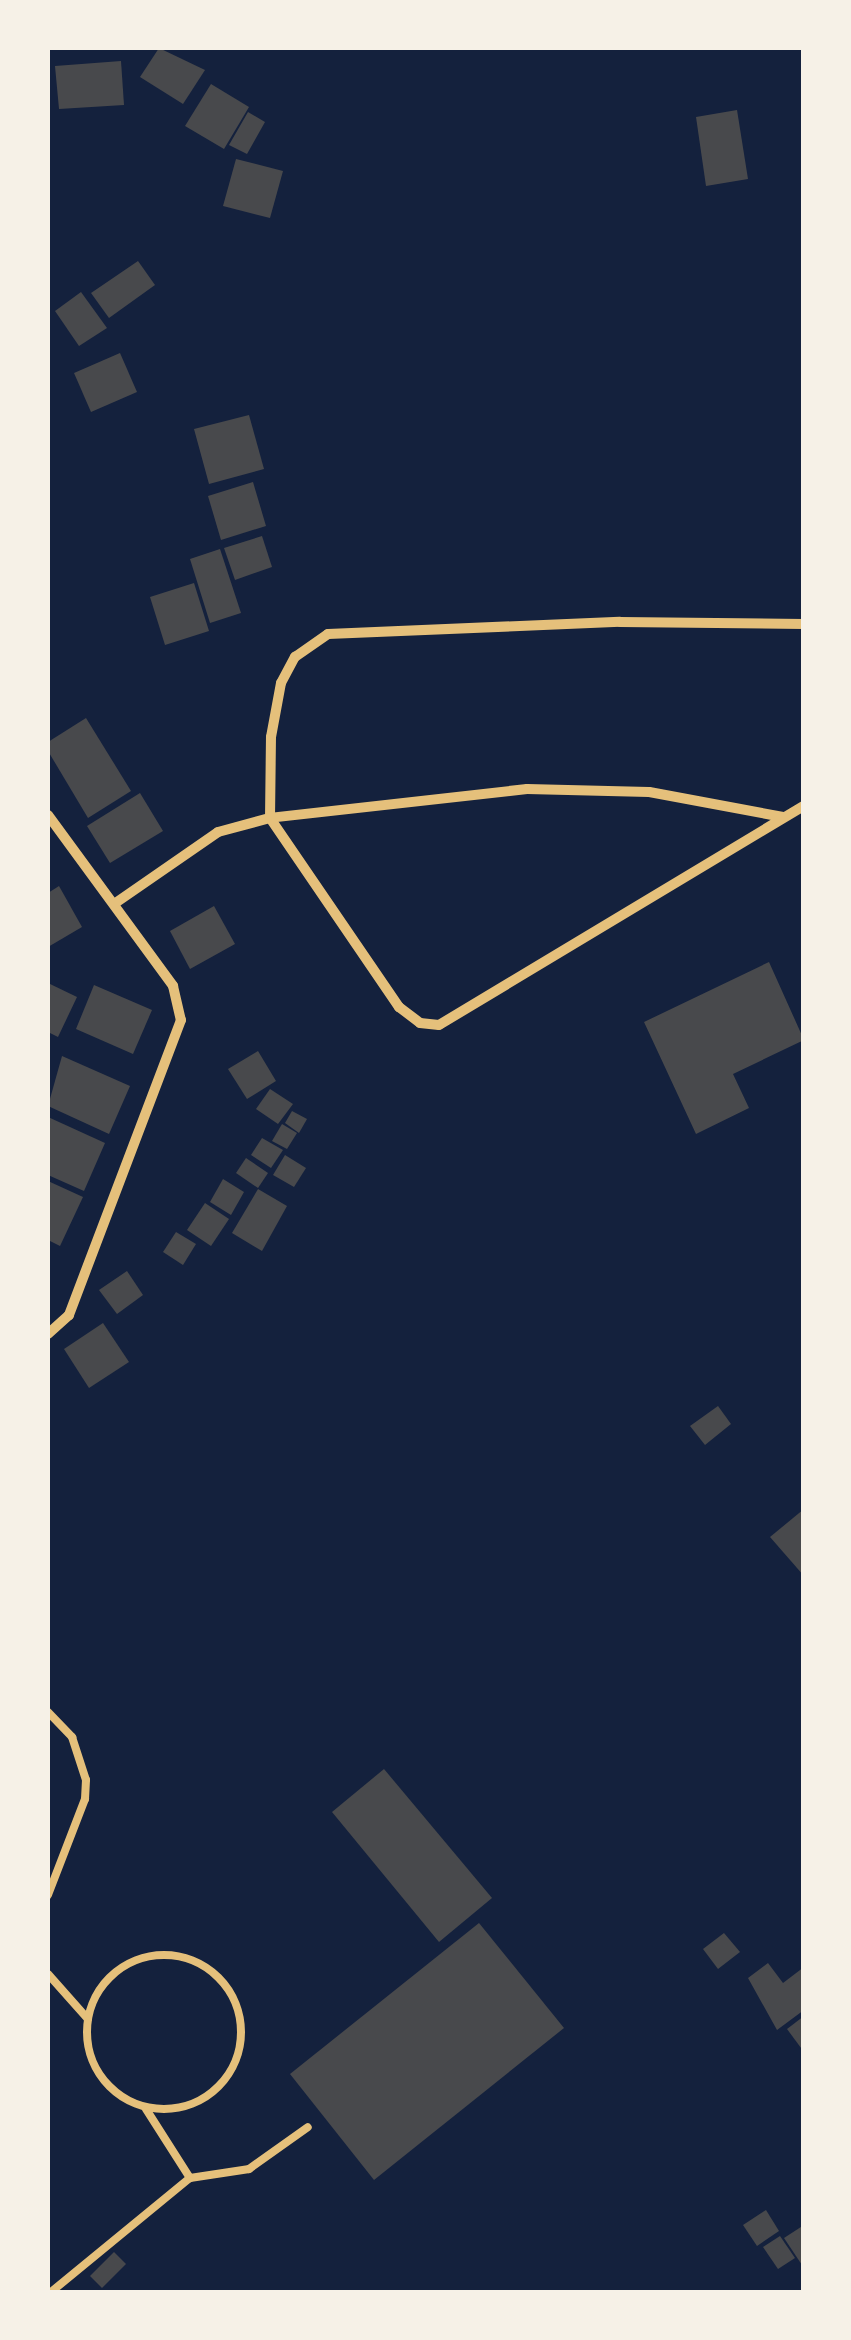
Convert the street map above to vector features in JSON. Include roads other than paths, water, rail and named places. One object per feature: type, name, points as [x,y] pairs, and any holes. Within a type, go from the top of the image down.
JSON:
[{"type":"street","points":[[804,624],[620,622],[328,634],[295,656],[280,684],[270,818],[399,1007],[420,1023],[438,1025],[804,806]]},
{"type":"street","points":[[114,904],[218,832],[270,818],[527,789],[650,792],[783,817]]},
{"type":"street","points":[[48,816],[173,986],[181,1020],[69,1315],[48,1334]]},
{"type":"lane","points":[[48,1712],[72,1737],[86,1780],[85,1799],[48,1895]]},
{"type":"lane","points":[[146,2109],[174,2110],[221,2085],[242,2036],[226,1985],[182,1956],[154,1955],[107,1980],[88,2019],[89,2056],[102,2080],[146,2109],[190,2178]]},
{"type":"lane","points":[[48,1974],[88,2019]]},
{"type":"lane","points":[[51,2292],[190,2178],[250,2169],[308,2127]]}]
